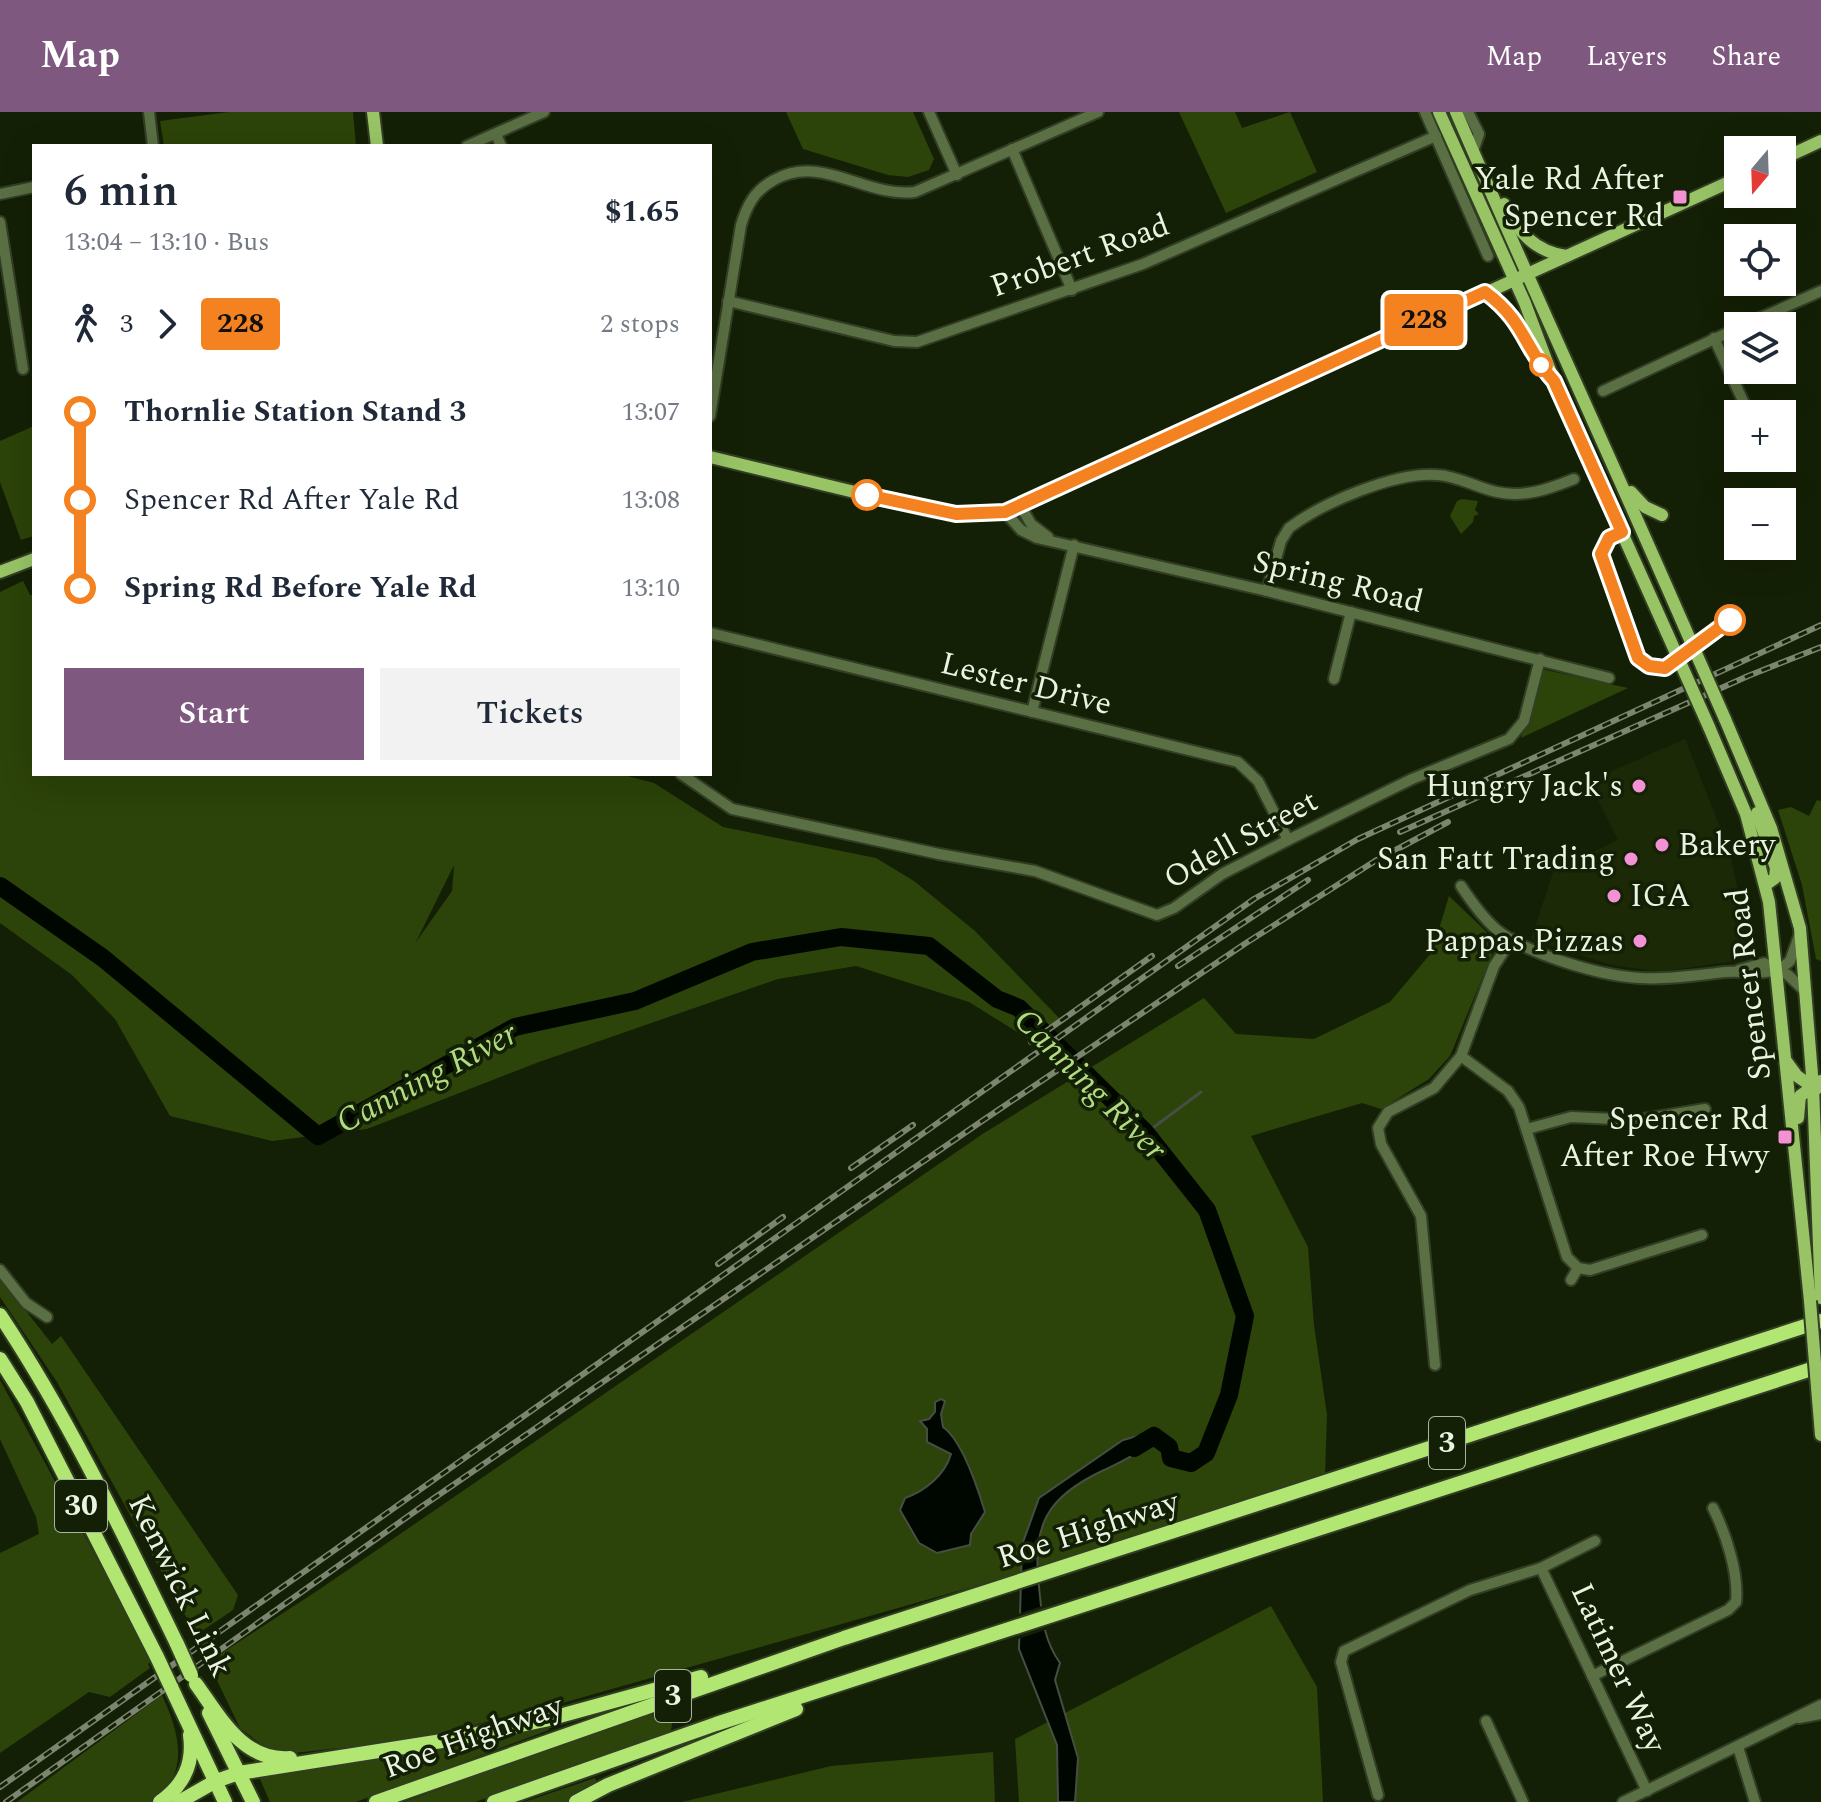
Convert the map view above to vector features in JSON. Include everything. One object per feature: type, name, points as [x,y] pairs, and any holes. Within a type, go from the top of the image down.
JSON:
[{"type":"highway","name":"Kenwick Link","points":[[0,1315],[52,1396],[111,1506],[253,1802]]},
{"type":"highway","name":"Roe Highway","points":[[376,1802],[844,1638],[1821,1321]]},
{"type":"highway","name":"Kenwick Link","points":[[0,1359],[27,1402],[157,1657],[225,1802]]},
{"type":"highway","name":"3","points":[[494,1802],[716,1724],[862,1680],[984,1637],[1821,1366]]},
{"type":"highway","points":[[179,1802],[216,1781],[239,1773],[442,1741],[545,1720],[844,1638]]},
{"type":"highway","points":[[193,1679],[234,1735],[255,1752],[281,1759],[354,1753]]},
{"type":"highway","points":[[576,1802],[608,1785],[828,1697],[862,1680]]},
{"type":"highway","points":[[160,1802],[179,1785],[190,1761],[188,1723]]},
{"type":"main road","points":[[373,112],[377,144]]},
{"type":"main road","name":"Spencer Road","points":[[1439,112],[1554,381],[1746,814],[1765,885],[1801,1196],[1817,1299]]},
{"type":"main road","name":"Spencer Road","points":[[1456,112],[1754,785],[1785,868],[1800,928],[1818,1087],[1817,1387],[1821,1435]]},
{"type":"main road","points":[[1796,153],[1821,141]]},
{"type":"main road","points":[[1484,175],[1534,246],[1545,253],[1566,256]]},
{"type":"main road","points":[[712,457],[933,511],[972,514],[1005,512],[1724,184]]},
{"type":"main road","points":[[1485,292],[1517,321],[1536,359],[1554,381]]},
{"type":"main road","points":[[1593,424],[1603,435],[1635,498],[1662,515]]},
{"type":"main road","points":[[0,572],[32,560]]},
{"type":"main road","points":[[1754,785],[1755,807],[1776,868],[1775,878],[1765,885]]},
{"type":"main road","points":[[1785,1059],[1797,1076],[1818,1087]]},
{"type":"main road","points":[[1801,1196],[1804,1170],[1797,1101],[1803,1092],[1818,1087]]},
{"type":"street","points":[[149,112],[153,144]]},
{"type":"street","points":[[472,144],[544,112]]},
{"type":"street","points":[[929,112],[957,175]]},
{"type":"street","points":[[712,403],[747,208],[761,188],[776,178],[809,170],[904,193],[925,189],[1098,112]]},
{"type":"street","points":[[1425,112],[1488,256]]},
{"type":"street","name":"Spencer Road","points":[[1468,112],[1479,134],[1473,152]]},
{"type":"street","points":[[496,134],[500,144]]},
{"type":"street","name":"Probert Road","points":[[728,301],[908,343],[1143,264],[1436,136]]},
{"type":"street","points":[[1012,149],[1072,290]]},
{"type":"street","points":[[0,194],[32,187]]},
{"type":"street","points":[[0,222],[23,369]]},
{"type":"street","points":[[1774,312],[1821,291]]},
{"type":"street","points":[[1603,391],[1724,334]]},
{"type":"street","points":[[1714,338],[1743,400]]},
{"type":"street","points":[[1267,591],[1281,541],[1289,528],[1381,483],[1411,475],[1439,475],[1496,492],[1520,495],[1548,490],[1574,479]]},
{"type":"street","name":"Spring Road","points":[[1020,505],[1038,531],[1054,540]]},
{"type":"street","name":"Spring Road","points":[[1005,512],[1021,530],[1037,538],[1267,591],[1609,678]]},
{"type":"street","points":[[1032,712],[1074,545]]},
{"type":"street","points":[[1334,679],[1351,612]]},
{"type":"street","name":"Lester Drive","points":[[712,633],[1238,762],[1258,781],[1288,840]]},
{"type":"street","name":"Odell Street","points":[[684,776],[732,809],[926,852],[1035,871],[1157,915],[1174,908],[1222,874],[1288,840],[1412,779],[1509,739],[1524,721],[1540,659]]},
{"type":"street","points":[[1461,886],[1496,929],[1512,939],[1567,961],[1642,978],[1734,972],[1764,974],[1777,970],[1790,961],[1800,928]]},
{"type":"street","points":[[1435,1365],[1421,1216],[1381,1144],[1378,1128],[1388,1112],[1434,1088],[1461,1056],[1494,966],[1512,939]]},
{"type":"street","points":[[1777,970],[1796,981],[1806,992]]},
{"type":"street","points":[[1461,1056],[1508,1091],[1519,1107],[1567,1257],[1578,1268],[1590,1270],[1702,1235]]},
{"type":"street","points":[[1527,1129],[1571,1117],[1638,1120],[1705,1109]]},
{"type":"street","points":[[1571,1280],[1578,1268]]},
{"type":"street","points":[[0,1270],[26,1303],[47,1317]]},
{"type":"street","points":[[1592,1676],[1728,1610],[1736,1602],[1738,1589],[1722,1526],[1713,1508]]},
{"type":"street","name":"Latimer Way","points":[[1378,1795],[1341,1662],[1344,1651],[1470,1590],[1541,1568],[1595,1541]]},
{"type":"street","name":"Latimer Way","points":[[1541,1568],[1647,1791]]},
{"type":"street","points":[[1623,1802],[1821,1705]]},
{"type":"street","points":[[1797,1718],[1821,1714]]},
{"type":"street","points":[[1486,1721],[1523,1802]]},
{"type":"street","points":[[1738,1747],[1755,1802]]},
{"type":"shaded area","points":[[229,112],[353,112],[356,144],[164,144],[160,121]]},
{"type":"shaded area","points":[[786,112],[913,112],[934,159],[929,170],[908,177],[888,175],[803,149]]},
{"type":"shaded area","points":[[1179,112],[1235,112],[1242,128],[1290,112],[1317,172],[1226,213]]},
{"type":"shaded area","points":[[32,427],[32,537],[21,540],[0,482],[0,441]]},
{"type":"shaded area","points":[[1457,501],[1478,501],[1475,510],[1479,514],[1461,534],[1450,516]]},
{"type":"shaded area","points":[[23,581],[32,595],[32,776],[628,776],[654,783],[723,827],[876,858],[914,881],[975,931],[1062,1021],[1035,1043],[969,1002],[856,966],[778,979],[539,1062],[367,1129],[272,1141],[170,1116],[115,1019],[72,975],[0,923],[0,592]],"holes":[[[454,866],[452,891],[416,942]]]},
{"type":"shaded area","points":[[1541,669],[1628,688],[1521,738]]},
{"type":"shaded area","points":[[1685,739],[1729,850],[1753,958],[1661,972],[1612,965],[1531,939],[1554,870],[1618,840],[1589,781]]},
{"type":"shaded area","points":[[1817,800],[1821,801],[1821,961],[1816,959],[1802,885],[1778,810],[1791,807],[1809,816]]},
{"type":"shaded area","points":[[1449,896],[1497,942],[1450,1056],[1429,1079],[1381,1109],[1362,1103],[1251,1136],[1308,1247],[1314,1325],[1327,1415],[1325,1474],[1011,1576],[566,1702],[414,1740],[293,1753],[260,1749],[261,1744],[240,1728],[208,1662],[320,1589],[984,1133],[1204,998],[1236,1034],[1314,1039],[1390,1002],[1432,952]]},
{"type":"shaded area","points":[[0,1278],[52,1344],[61,1336],[238,1595],[233,1610],[196,1635],[57,1382],[0,1297]]},
{"type":"shaded area","points":[[0,1380],[152,1660],[148,1664],[150,1668],[110,1697],[89,1692],[0,1753],[0,1553],[39,1534],[36,1517],[0,1439]]},
{"type":"shaded area","points":[[945,1401],[941,1414],[943,1427],[963,1454],[985,1512],[971,1534],[970,1545],[937,1553],[919,1543],[900,1510],[905,1498],[927,1487],[939,1475],[951,1454],[927,1442],[927,1429],[920,1421],[929,1419],[935,1412],[935,1402]]},
{"type":"shaded area","points":[[1154,1436],[1131,1456],[1068,1491],[1047,1515],[1041,1530],[1037,1565],[1042,1617],[1050,1645],[1060,1663],[1055,1680],[1078,1758],[1075,1802],[1058,1802],[1057,1745],[1019,1649],[1022,1545],[1039,1498],[1123,1440]]},
{"type":"shaded area","points":[[1271,1606],[1317,1687],[1323,1802],[1019,1802],[1015,1739]]},
{"type":"shaded area","points":[[162,1695],[177,1739],[177,1767],[172,1780],[150,1802],[17,1802]]},
{"type":"shaded area","points":[[676,1703],[670,1735],[475,1802],[404,1802]]},
{"type":"shaded area","points":[[548,1726],[549,1730],[356,1802],[270,1802],[260,1779],[264,1774],[445,1748]]},
{"type":"shaded area","points":[[993,1752],[995,1802],[682,1802],[831,1766]]},
{"type":"shaded area","points":[[595,1778],[598,1786],[568,1802],[524,1802]]},
{"type":"pier","points":[[1045,1605],[1048,1629],[1015,1640],[1015,1615]]},
{"type":"waterway","name":"Canning River","points":[[0,886],[103,958],[318,1136],[515,1027],[635,1001],[752,952],[841,937],[929,946],[997,999],[1019,1008],[1146,1133],[1207,1210],[1245,1316],[1229,1395],[1206,1453],[1191,1463],[1171,1458],[1169,1447],[1154,1436],[1134,1448]]},
{"type":"waterway","points":[[1146,1133],[1201,1092]]},
{"type":"railway","points":[[0,1787],[1254,899],[1358,839],[1821,625]]},
{"type":"railway","points":[[1400,832],[1748,676],[1821,647]]},
{"type":"railway","points":[[6,1802],[424,1505],[982,1121],[1246,943],[1375,861],[1448,822]]},
{"type":"railway","points":[[1178,966],[1308,880]]},
{"type":"railway","points":[[1031,1042],[1152,956]]},
{"type":"railway","points":[[851,1168],[913,1125]]},
{"type":"railway","points":[[718,1264],[783,1217]]},
{"type":"bus line","name":"228","points":[[867,495],[956,514],[1005,512],[1485,292],[1517,321],[1536,359],[1554,381],[1622,532],[1609,538],[1603,547],[1602,562],[1638,658],[1649,666],[1665,668],[1704,635],[1730,620]]},
{"type":"place","name":"Yale Rd After Spencer Rd","points":[[1680,197]]},
{"type":"place","name":"Hungry Jack's","points":[[1639,786]]},
{"type":"place","name":"Bakery","points":[[1662,845]]},
{"type":"place","name":"San Fatt Trading","points":[[1631,859]]},
{"type":"place","name":"IGA","points":[[1614,896]]},
{"type":"place","name":"Pappas Pizzas","points":[[1640,941]]},
{"type":"place","name":"Spencer Rd After Roe Hwy","points":[[1785,1137]]}]
